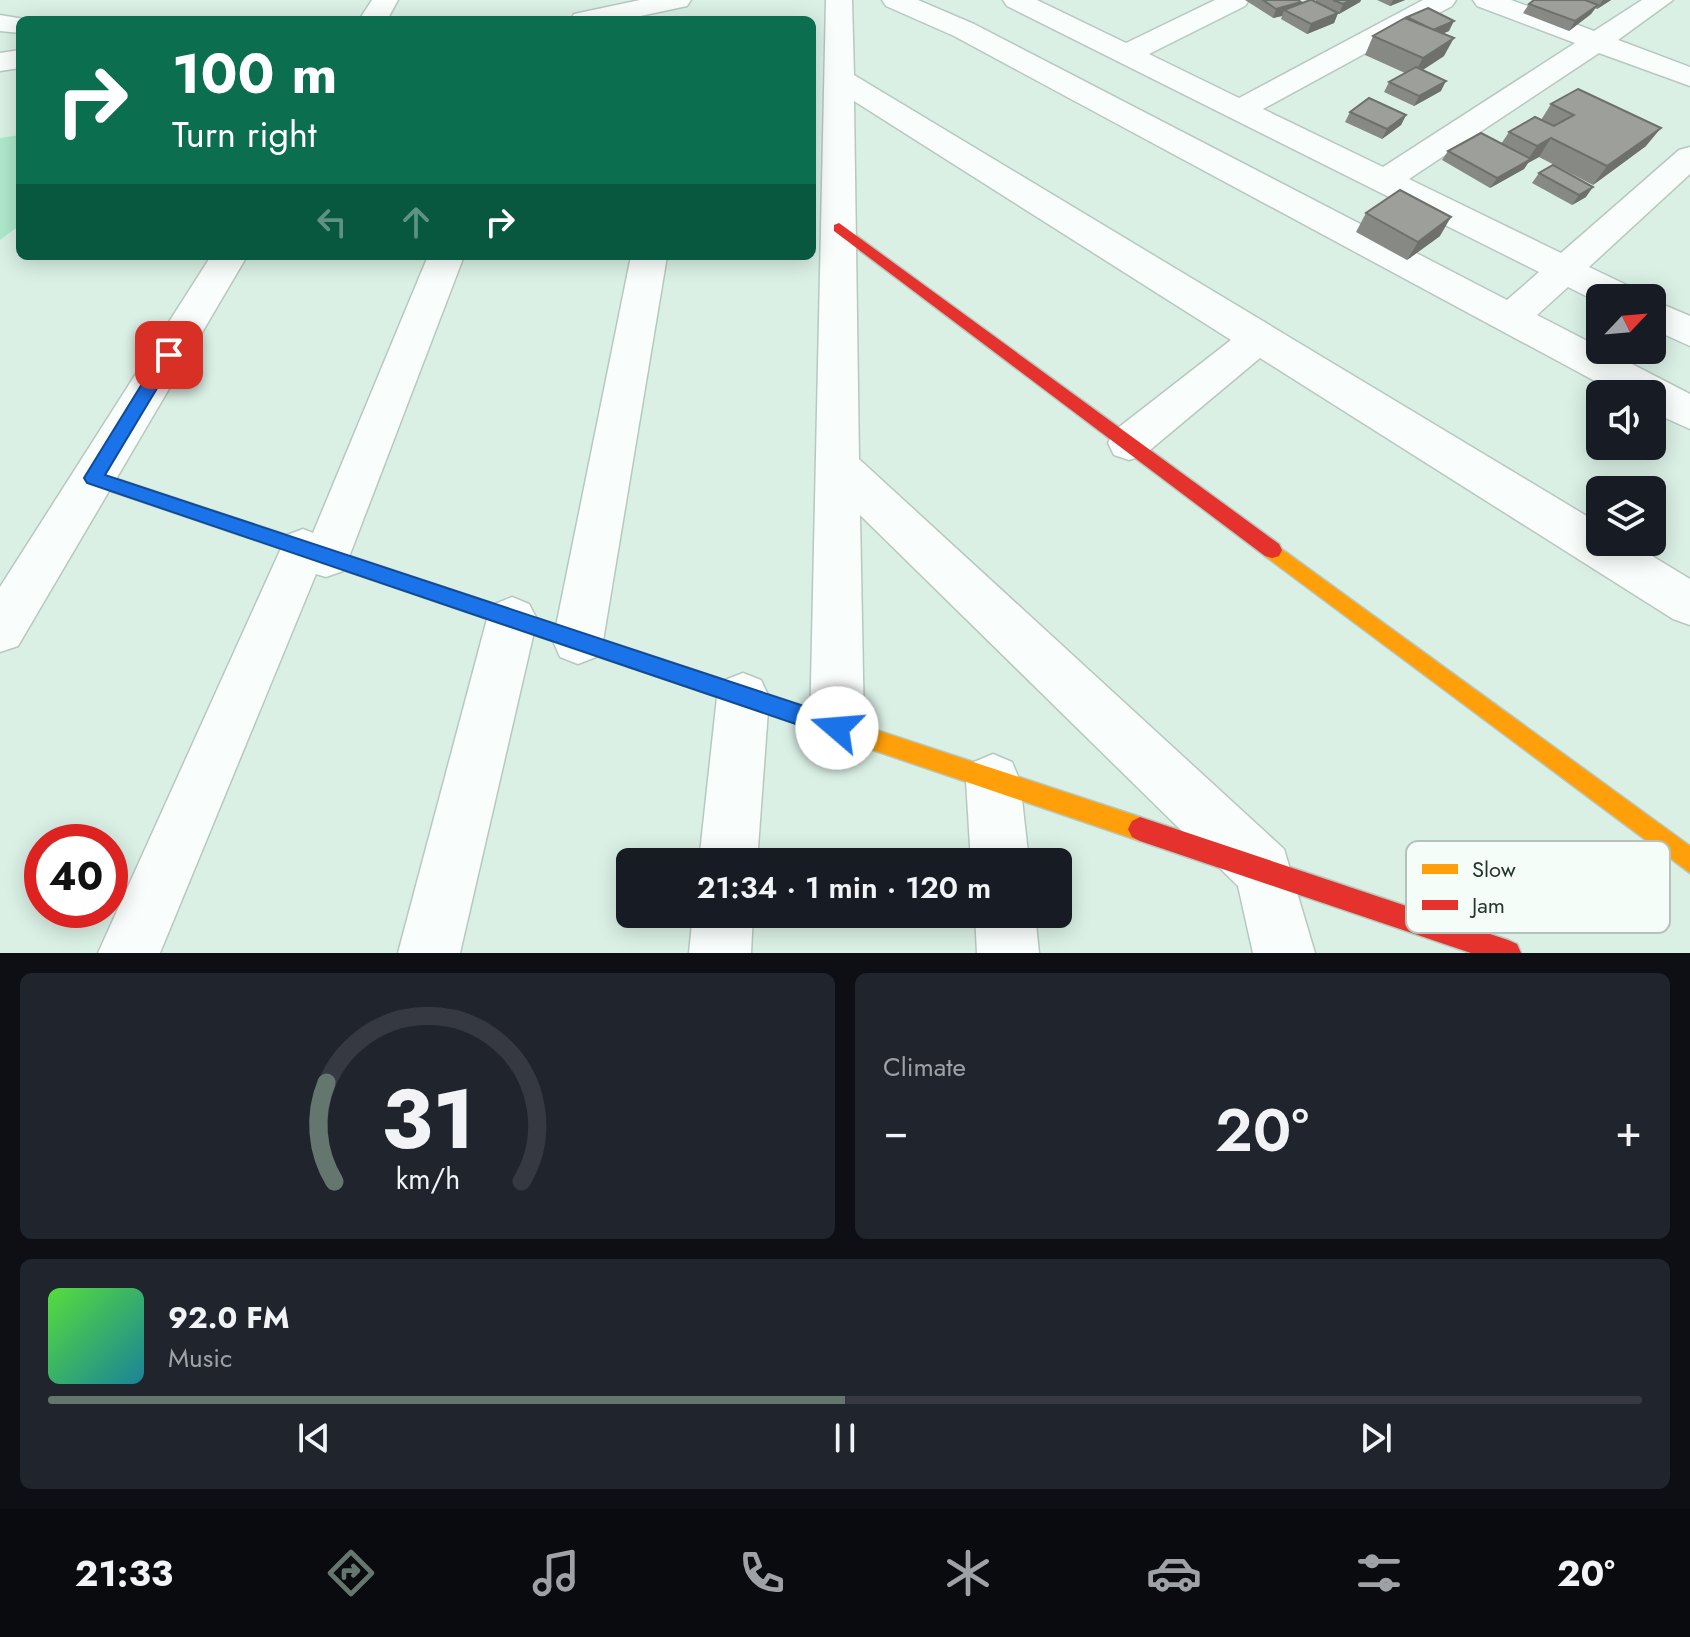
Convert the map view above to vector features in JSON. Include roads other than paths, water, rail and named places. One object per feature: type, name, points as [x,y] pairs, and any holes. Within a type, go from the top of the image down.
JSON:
[{"type":"street","points":[[603,16],[678,0]]},
{"type":"street","points":[[837,728],[839,0]]},
{"type":"street","points":[[895,0],[964,30],[1690,413]]},
{"type":"street","points":[[1016,0],[1593,284]]},
{"type":"street","points":[[1126,54],[1236,0]]},
{"type":"street","points":[[1239,110],[1443,0]]},
{"type":"street","points":[[1486,0],[1690,77]]},
{"type":"street","points":[[1384,181],[1660,0]]},
{"type":"street","points":[[839,79],[1690,604]]},
{"type":"street","points":[[1510,318],[1690,157]]},
{"type":"street","points":[[839,228],[1663,841]]},
{"type":"street","points":[[0,630],[227,260]]},
{"type":"street","points":[[129,953],[314,553],[444,260]]},
{"type":"street","points":[[578,641],[648,260]]},
{"type":"street","points":[[1666,320],[1690,332]]},
{"type":"street","points":[[1129,443],[1259,338]]},
{"type":"street","points":[[838,466],[1263,870],[1284,953]]},
{"type":"street","points":[[93,478],[1406,918]]},
{"type":"street","points":[[429,953],[512,619]]},
{"type":"street","points":[[729,848],[743,697]]},
{"type":"street","points":[[993,781],[999,848]]},
{"type":"street","points":[[1670,846],[1690,861]]},
{"type":"street","points":[[720,953],[722,928]]},
{"type":"street","points":[[1006,928],[1008,953]]},
{"type":"street","points":[[1449,933],[1508,953]]}]
